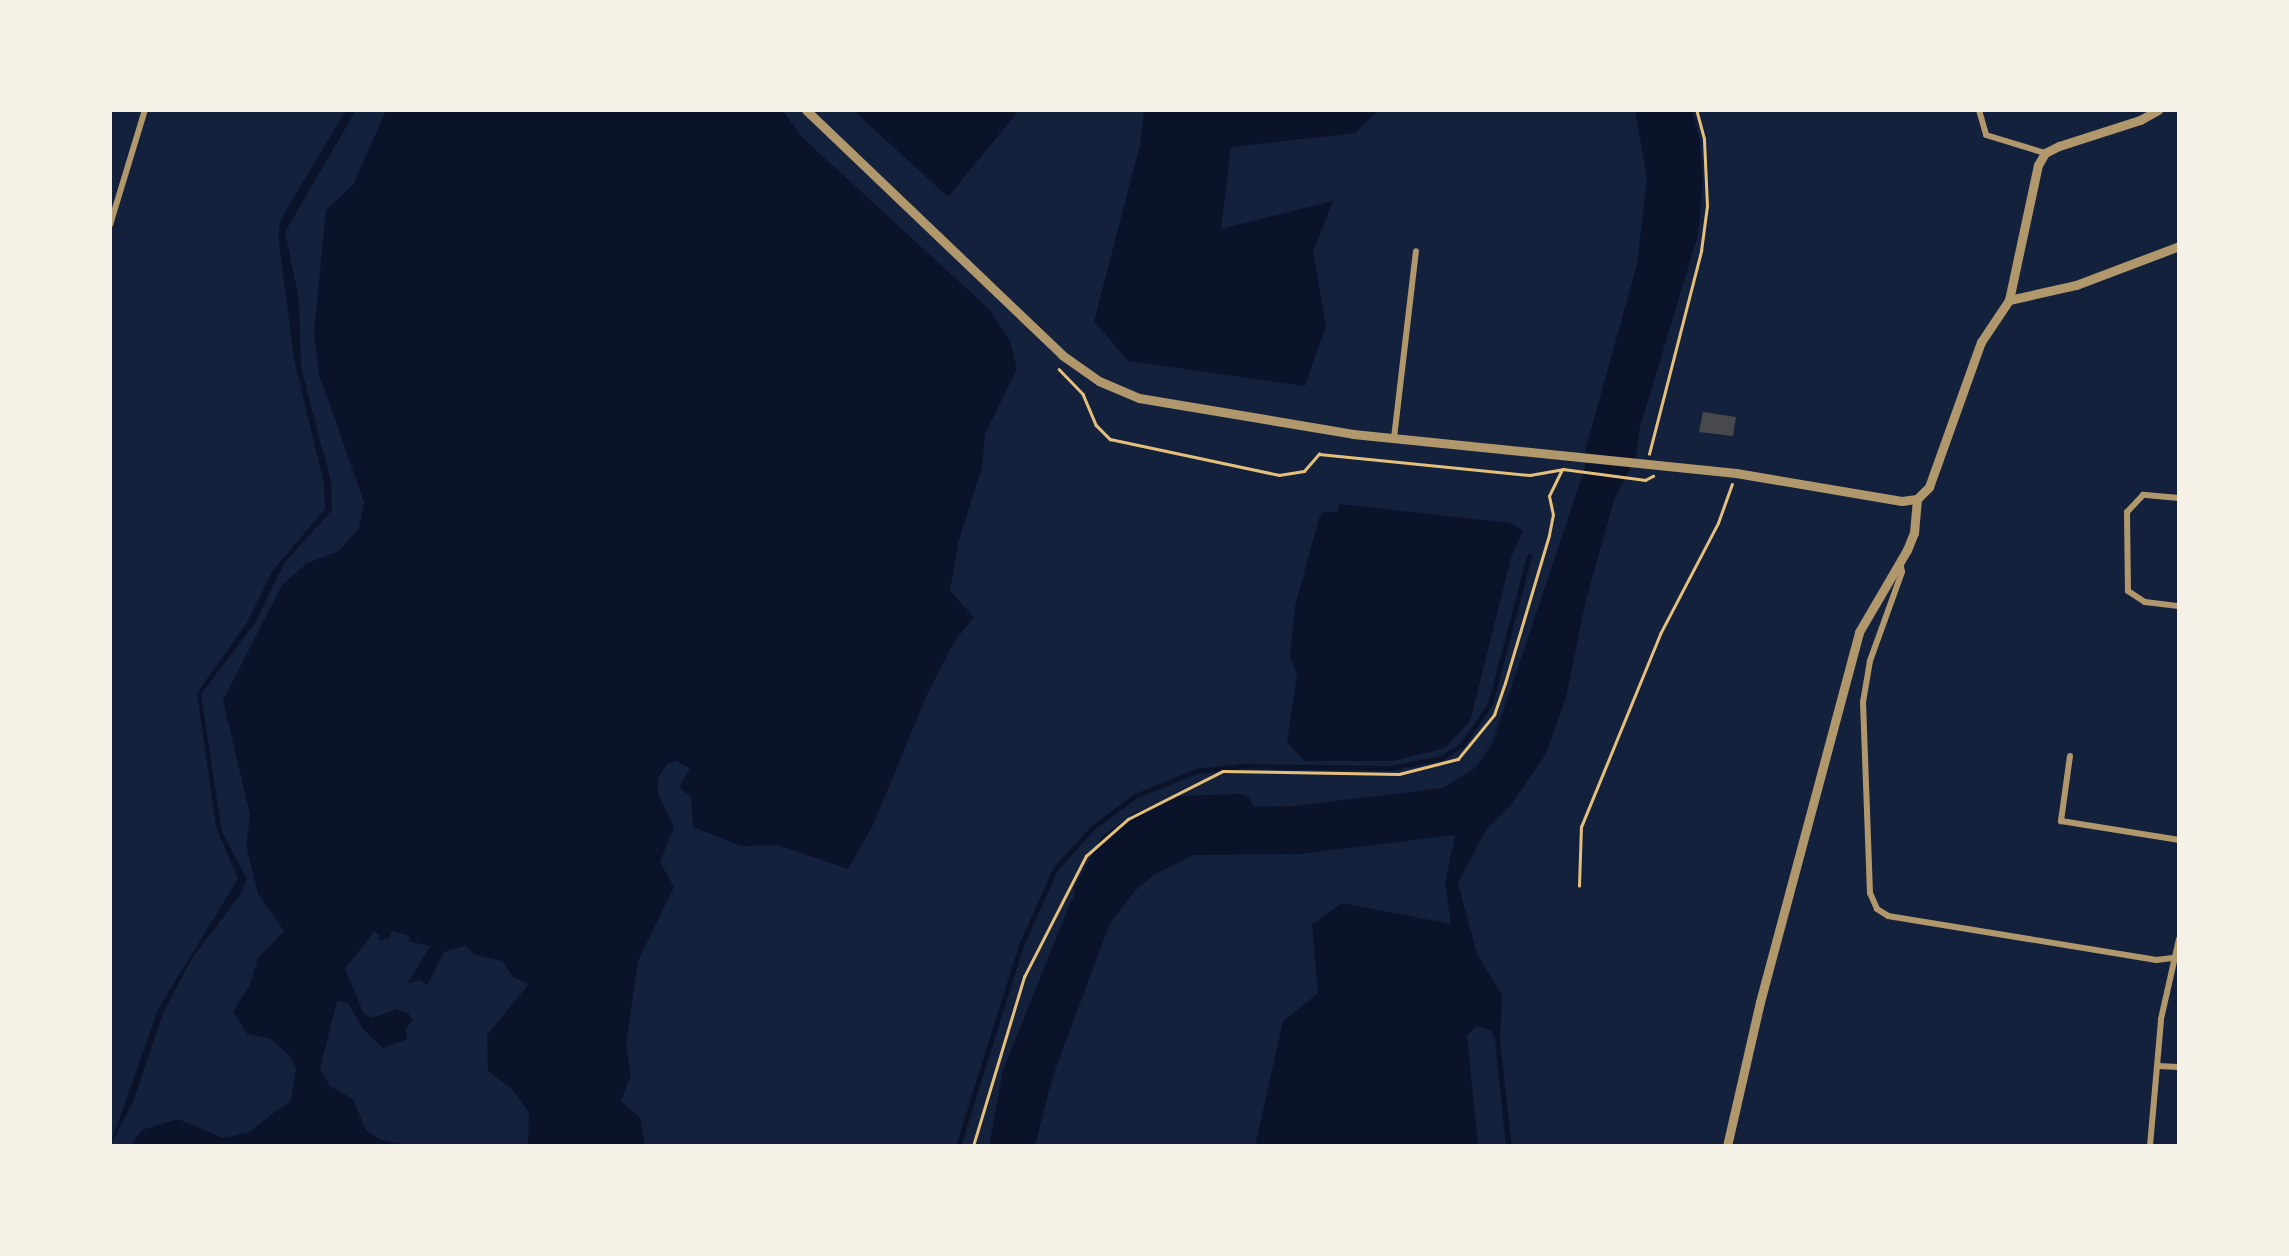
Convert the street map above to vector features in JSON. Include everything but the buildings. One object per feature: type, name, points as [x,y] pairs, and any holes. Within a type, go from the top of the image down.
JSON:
[{"type":"street","points":[[110,225],[146,110]]},
{"type":"street","points":[[806,110],[1034,328],[1099,381],[1164,404],[1394,438],[1637,466],[1736,473],[1902,502],[1917,499],[1930,487],[1981,342],[2009,300],[2038,165],[2045,153],[2154,111]]},
{"type":"street","points":[[1979,110],[1986,134],[2045,153]]},
{"type":"street","points":[[2009,300],[2076,286],[2179,246]]},
{"type":"street","points":[[1394,438],[1416,250]]},
{"type":"street","points":[[2179,498],[2143,495],[2127,512],[2128,591],[2144,602],[2179,606]]},
{"type":"street","points":[[1728,1146],[1760,1002],[1859,632],[1914,533],[1917,499]]},
{"type":"street","points":[[1900,561],[1902,572],[1870,661],[1862,702],[1870,893],[1877,909],[1888,916],[2156,960],[2177,958]]},
{"type":"street","points":[[2070,756],[2061,821],[2179,840]]},
{"type":"street","points":[[2150,1146],[2158,1066],[2179,939]]},
{"type":"street","points":[[2158,1066],[2179,1067]]},
{"type":"path","points":[[1666,468],[1649,455],[1701,252],[1707,206],[1704,140],[1696,110]]},
{"type":"path","points":[[1052,362],[1083,394],[1096,425],[1110,439],[1233,466],[1280,475],[1304,471],[1319,454],[1530,475],[1563,469],[1639,480]]},
{"type":"path","points":[[973,1146],[1024,977],[1086,856],[1128,819],[1224,771],[1399,774],[1458,758],[1494,714],[1500,699],[1549,534],[1553,515],[1549,496],[1563,469]]},
{"type":"path","points":[[1579,886],[1582,828],[1660,634],[1718,522],[1736,473]]},
{"type":"water","points":[[346,110],[356,110],[285,232],[299,299],[301,367],[331,482],[332,510],[285,562],[255,623],[201,694],[222,832],[247,879],[239,897],[192,958],[164,1011],[133,1102],[110,1146],[158,1009],[238,879],[216,827],[197,693],[248,621],[273,570],[325,509],[324,484],[294,359],[278,235],[281,219]]},
{"type":"water","points":[[386,110],[782,110],[803,138],[989,309],[1010,341],[1017,369],[985,434],[982,467],[958,543],[950,591],[974,617],[954,642],[926,697],[873,825],[848,869],[778,845],[741,846],[693,827],[691,797],[679,787],[690,768],[676,761],[667,764],[658,778],[658,794],[674,827],[660,862],[674,887],[638,961],[626,1045],[631,1075],[621,1101],[640,1118],[645,1146],[528,1146],[529,1113],[514,1091],[488,1071],[487,1035],[529,984],[513,977],[502,961],[476,955],[465,946],[444,952],[427,986],[421,980],[408,983],[430,946],[408,941],[410,936],[392,931],[390,938],[379,941],[379,934],[374,932],[345,969],[364,1014],[373,1018],[397,1009],[408,1013],[413,1021],[406,1028],[407,1039],[383,1048],[363,1029],[348,1003],[337,1001],[320,1069],[330,1086],[353,1099],[366,1130],[381,1140],[412,1146],[130,1146],[142,1130],[178,1119],[223,1138],[247,1133],[291,1100],[296,1069],[290,1056],[271,1039],[247,1034],[233,1011],[249,987],[258,958],[284,931],[258,894],[246,845],[250,815],[223,700],[282,585],[307,563],[339,551],[359,528],[364,502],[319,374],[314,332],[326,210],[353,185]]},
{"type":"water","points":[[853,110],[1019,110],[948,197]]},
{"type":"water","points":[[1144,110],[1379,110],[1355,133],[1231,147],[1221,229],[1333,201],[1313,252],[1326,326],[1305,386],[1128,361],[1094,321],[1140,145]]},
{"type":"water","points":[[1635,110],[1692,110],[1700,140],[1703,182],[1698,235],[1640,427],[1636,457],[1614,500],[1585,604],[1566,698],[1546,754],[1510,806],[1486,830],[1458,883],[1477,954],[1502,995],[1500,1040],[1512,1146],[1506,1146],[1495,1039],[1491,1030],[1477,1026],[1467,1035],[1478,1146],[1255,1146],[1283,1021],[1318,993],[1312,924],[1342,903],[1451,924],[1445,884],[1455,835],[1300,854],[1194,855],[1155,874],[1135,891],[1110,923],[1053,1076],[1035,1146],[989,1146],[1003,1070],[1071,901],[1090,875],[1134,834],[1181,812],[1214,807],[1294,806],[1443,788],[1475,768],[1492,744],[1585,468],[1585,451],[1637,264],[1647,178]]},
{"type":"water","points":[[1340,504],[1510,523],[1523,531],[1511,558],[1470,721],[1445,748],[1393,761],[1304,761],[1287,742],[1297,674],[1290,657],[1295,606],[1319,518],[1324,512],[1337,512]]},
{"type":"waterway","points":[[958,1146],[1021,945],[1055,869],[1093,827],[1135,796],[1196,771],[1241,766],[1390,768],[1441,758],[1462,745],[1490,704],[1529,556]]},
{"type":"waterway","points":[[1088,891],[1113,846],[1142,825],[1179,810],[1239,808]]}]
